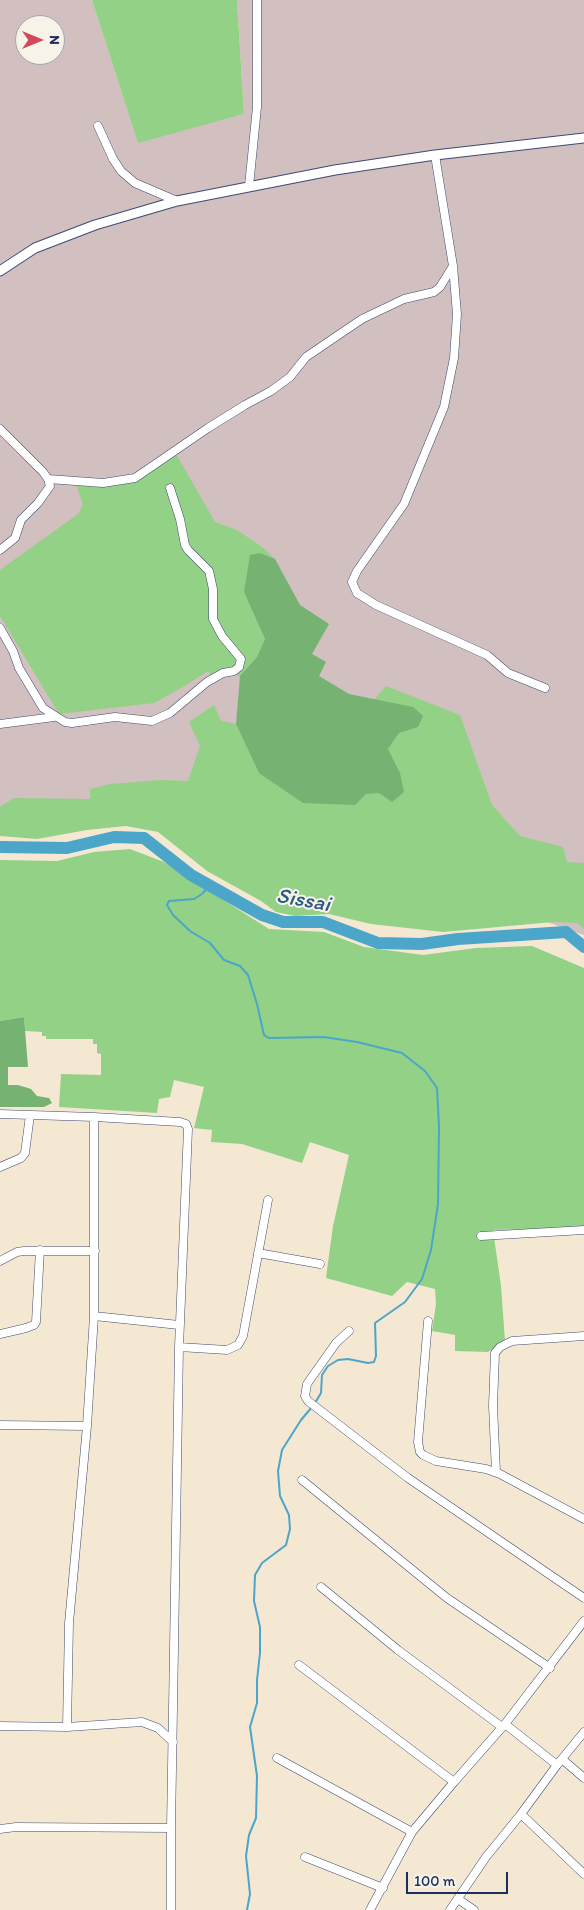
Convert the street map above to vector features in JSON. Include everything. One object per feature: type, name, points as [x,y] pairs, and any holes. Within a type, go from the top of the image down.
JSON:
[{"type":"street","points":[[249,186],[257,107],[257,0]]},
{"type":"street","points":[[98,126],[121,172],[135,183],[177,201]]},
{"type":"street","points":[[0,271],[35,248],[95,225],[177,201],[334,170],[435,154],[584,138]]},
{"type":"street","points":[[435,154],[453,266],[457,314],[454,358],[444,406],[404,504],[357,571],[352,582],[357,593],[376,605],[487,655],[508,673],[545,688]]},
{"type":"street","points":[[48,479],[103,483],[135,478],[230,414],[272,391],[290,377],[306,358],[362,319],[404,299],[434,292],[440,287],[453,266]]},
{"type":"street","points":[[0,429],[48,479],[50,486],[48,492],[22,520],[15,538],[0,550]]},
{"type":"street","points":[[0,628],[31,690],[43,708],[65,722],[72,723],[115,717],[152,721],[170,712],[207,682],[239,667],[241,659],[238,653],[231,649],[213,619],[213,589],[210,571],[185,545],[180,519],[170,488]]},
{"type":"street","points":[[0,724],[54,716]]},
{"type":"street","points":[[0,1114],[180,1122],[187,1126],[178,1347],[171,1910]]},
{"type":"street","points":[[0,1167],[20,1158],[25,1153],[30,1115]]},
{"type":"street","points":[[67,1727],[69,1623],[87,1426],[94,1316],[94,1117]]},
{"type":"street","points":[[178,1347],[227,1350],[238,1345],[243,1336],[268,1200]]},
{"type":"street","points":[[481,1236],[584,1230]]},
{"type":"street","points":[[0,1261],[17,1252],[40,1250],[95,1251]]},
{"type":"street","points":[[0,1334],[34,1325],[36,1322],[40,1250]]},
{"type":"street","points":[[258,1253],[320,1264]]},
{"type":"street","points":[[94,1316],[179,1325]]},
{"type":"street","points":[[428,1321],[418,1442],[420,1452],[436,1461],[496,1472],[584,1519]]},
{"type":"street","points":[[349,1331],[336,1343],[307,1384],[305,1396],[308,1401],[408,1478],[584,1598]]},
{"type":"street","points":[[496,1472],[493,1406],[495,1353],[500,1347],[512,1341],[584,1336]]},
{"type":"street","points":[[0,1425],[87,1426]]},
{"type":"street","points":[[302,1480],[446,1598],[550,1668]]},
{"type":"street","points":[[321,1586],[398,1650],[503,1726],[584,1778]]},
{"type":"street","points":[[374,1909],[412,1832],[503,1726],[550,1668],[584,1621]]},
{"type":"street","points":[[299,1665],[454,1782]]},
{"type":"street","points":[[0,1726],[67,1727],[142,1722],[158,1728],[173,1742]]},
{"type":"street","points":[[450,1910],[486,1857],[584,1732]]},
{"type":"street","points":[[277,1758],[412,1832]]},
{"type":"street","points":[[521,1814],[584,1874]]},
{"type":"street","points":[[0,1828],[171,1828]]},
{"type":"street","points":[[305,1857],[383,1888]]},
{"type":"street","points":[[458,1899],[474,1910]]},
{"type":"shaded area","points":[[0,0],[92,0],[138,142],[244,114],[237,0],[584,0],[584,935],[530,916],[159,822],[0,826]]},
{"type":"green space","points":[[92,0],[237,0],[244,114],[138,143]]},
{"type":"green space","points":[[176,454],[215,522],[237,530],[262,547],[275,559],[260,553],[244,592],[265,639],[257,657],[240,676],[222,672],[211,677],[208,671],[154,703],[59,714],[0,616],[0,570],[78,514],[83,505],[76,484],[101,486],[136,482]]},
{"type":"green space","points":[[260,553],[275,559],[300,605],[329,624],[312,654],[326,662],[319,676],[349,694],[413,707],[423,716],[418,727],[399,733],[388,749],[400,773],[404,792],[392,802],[379,793],[366,794],[355,805],[303,803],[259,773],[236,724],[240,676],[257,657],[265,639],[244,592],[250,555]]},
{"type":"green space","points":[[386,686],[460,715],[492,805],[520,836],[563,847],[567,862],[584,863],[584,929],[577,923],[553,922],[443,932],[371,924],[329,914],[295,916],[276,912],[261,901],[207,871],[158,832],[126,826],[87,830],[37,839],[0,836],[0,807],[14,798],[90,799],[90,789],[110,784],[160,780],[188,781],[200,746],[189,722],[214,705],[221,721],[236,724],[259,773],[366,794],[379,793],[400,773],[388,749],[399,733],[418,727],[385,703],[374,700]]},
{"type":"green space","points":[[130,849],[164,862],[269,929],[324,932],[364,947],[423,955],[476,948],[532,946],[584,968],[584,1228],[493,1230],[501,1286],[505,1341],[488,1352],[455,1351],[455,1335],[432,1331],[436,1304],[435,1289],[407,1282],[392,1296],[326,1278],[333,1226],[349,1155],[310,1142],[302,1163],[242,1144],[211,1142],[212,1130],[194,1128],[204,1087],[174,1080],[170,1097],[159,1099],[157,1113],[59,1107],[61,1074],[101,1075],[101,1054],[97,1053],[97,1044],[93,1044],[93,1039],[46,1039],[46,1036],[42,1036],[42,1032],[25,1031],[24,1017],[0,1021],[0,860],[57,861],[94,852]]},
{"type":"green space","points":[[24,1017],[28,1067],[8,1067],[8,1085],[18,1085],[31,1089],[37,1096],[49,1098],[52,1103],[44,1107],[0,1107],[0,1021]]},
{"type":"waterway","name":"Sissai","points":[[0,847],[67,848],[114,837],[144,838],[191,875],[262,915],[283,922],[323,922],[378,943],[422,944],[458,939],[566,932],[584,947]]},
{"type":"waterway","points":[[210,885],[202,894],[194,899],[169,901],[167,905],[173,915],[190,931],[210,943],[224,960],[240,966],[248,975],[264,1035],[269,1038],[324,1037],[357,1042],[402,1053],[425,1071],[437,1088],[439,1126],[438,1204],[431,1250],[422,1279],[405,1302],[375,1323],[376,1356],[374,1362],[368,1363],[348,1359],[338,1360],[328,1366],[322,1375],[321,1393],[315,1403]]},
{"type":"waterway","points":[[247,1910],[250,1894],[246,1856],[249,1835],[256,1818],[257,1776],[250,1727],[257,1703],[260,1653],[260,1627],[254,1601],[255,1575],[262,1563],[286,1545],[290,1529],[289,1515],[280,1496],[278,1471],[282,1450],[301,1420],[312,1407]]}]
